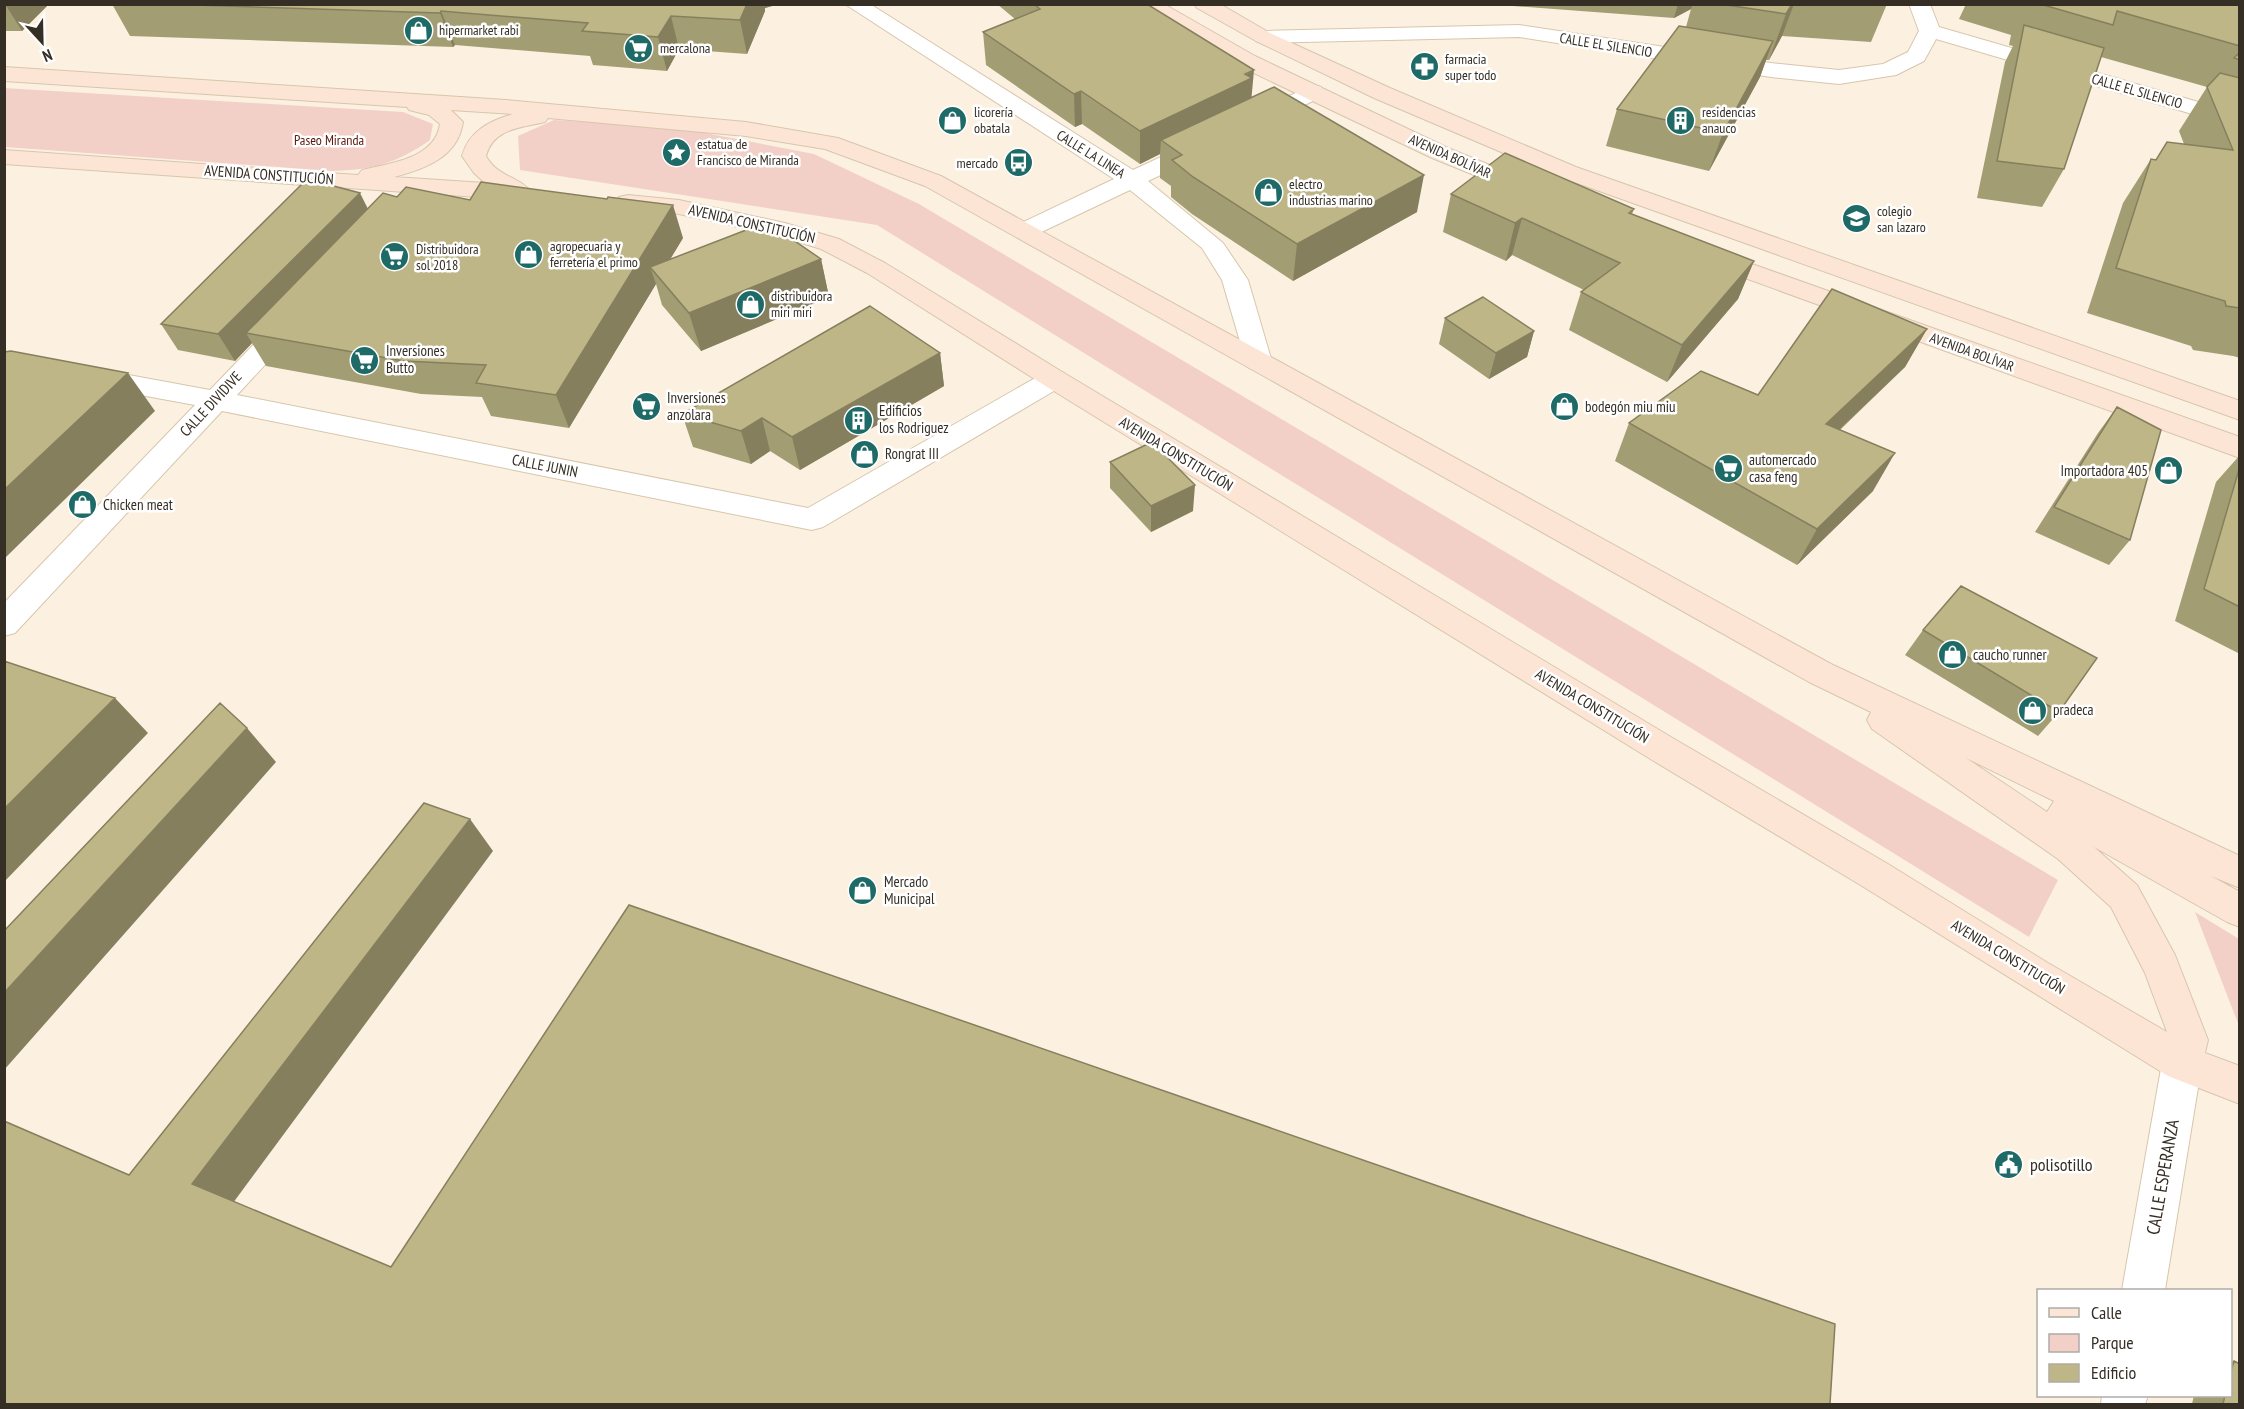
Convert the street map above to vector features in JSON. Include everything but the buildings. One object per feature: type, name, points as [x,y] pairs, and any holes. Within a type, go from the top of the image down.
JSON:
[{"type":"main road","name":"AVENIDA BOLÍVAR","points":[[1148,4],[1247,61],[1440,153],[1545,195]]},
{"type":"main road","name":"AVENIDA BOLÍVAR","points":[[1204,4],[1263,38],[1478,135],[1568,172],[2240,411]]},
{"type":"main road","points":[[4,74],[571,113],[746,129],[830,143],[933,181],[1820,674],[2240,911]]},
{"type":"main road","points":[[345,180],[408,166],[428,157],[445,142],[452,129],[452,122],[437,110],[402,101]]},
{"type":"main road","points":[[519,192],[494,180],[485,172],[474,156],[475,147],[482,138],[496,128],[518,119],[571,113]]},
{"type":"main road","name":"AVENIDA CONSTITUCIÓN","points":[[4,157],[552,196]]},
{"type":"main road","name":"AVENIDA CONSTITUCIÓN","points":[[606,201],[679,207],[785,230],[830,243],[876,268],[1054,379],[2182,1063],[2240,1085]]},
{"type":"main road","name":"AVENIDA BOLÍVAR","points":[[1688,249],[2240,448]]},
{"type":"main road","points":[[1820,674],[2240,873]]},
{"type":"main road","points":[[1820,674],[1918,745],[2071,848],[2124,896],[2162,967],[2189,1040],[2182,1063]]},
{"type":"street","name":"CALLE LA LINEA","points":[[855,4],[1132,180],[1211,243],[1235,280],[1259,362]]},
{"type":"street","points":[[1919,4],[1930,31]]},
{"type":"street","name":"CALLE EL SILENCIO","points":[[1263,38],[1519,31],[1771,70],[1839,77],[1888,70],[1916,56],[1930,31],[2240,121]]},
{"type":"street","points":[[1239,128],[1313,92]]},
{"type":"street","points":[[1024,231],[1217,139]]},
{"type":"street","points":[[396,213],[420,187]]},
{"type":"street","name":"CALLE DIVIDIVE","points":[[4,624],[305,306]]},
{"type":"street","name":"CALLE JUNIN","points":[[4,361],[215,400],[812,519],[1054,379]]},
{"type":"street","name":"CALLE ESPERANZA","points":[[2143,1289],[2182,1063]]},
{"type":"green space","name":"Paseo Miranda","points":[[4,88],[403,112],[433,124],[430,140],[395,160],[372,167],[332,171],[5,147]]},
{"type":"green space","points":[[554,120],[679,128],[814,154],[919,204],[2058,880],[2029,937],[877,225],[520,170],[518,136]]},
{"type":"green space","points":[[2195,912],[2239,939],[2239,1026]]},
{"type":"place","name":"hipermarket rabi","points":[[418,30]]},
{"type":"place","name":"mercalona","points":[[639,48]]},
{"type":"place","name":"farmacia super todo","points":[[1424,67]]},
{"type":"place","name":"licorería obatala","points":[[953,120]]},
{"type":"place","name":"residencias anauco","points":[[1681,120]]},
{"type":"place","name":"estatua de Francisco de Miranda","points":[[676,152]]},
{"type":"place","name":"mercado","points":[[1019,163]]},
{"type":"place","name":"electro industrias marino","points":[[1268,192]]},
{"type":"place","name":"colegio san lazaro","points":[[1856,219]]},
{"type":"place","name":"agropecuaria y ferretería el primo","points":[[529,254]]},
{"type":"place","name":"Distribuidora sol 2018","points":[[395,257]]},
{"type":"place","name":"distribuidora miri miri","points":[[750,304]]},
{"type":"place","name":"Inversiones Butto","points":[[365,360]]},
{"type":"place","name":"Inversiones anzolara","points":[[646,407]]},
{"type":"place","name":"bodegón miu miu","points":[[1564,407]]},
{"type":"place","name":"Edificios los Rodriguez","points":[[858,420]]},
{"type":"place","name":"Rongrat III","points":[[864,454]]},
{"type":"place","name":"automercado casa feng","points":[[1728,469]]},
{"type":"place","name":"Importadora 405","points":[[2169,471]]},
{"type":"place","name":"Chicken meat","points":[[82,505]]},
{"type":"place","name":"caucho runner","points":[[1952,655]]},
{"type":"place","name":"pradeca","points":[[2032,710]]},
{"type":"place","name":"Mercado Municipal","points":[[863,891]]},
{"type":"place","name":"polisotillo","points":[[2009,1165]]}]
